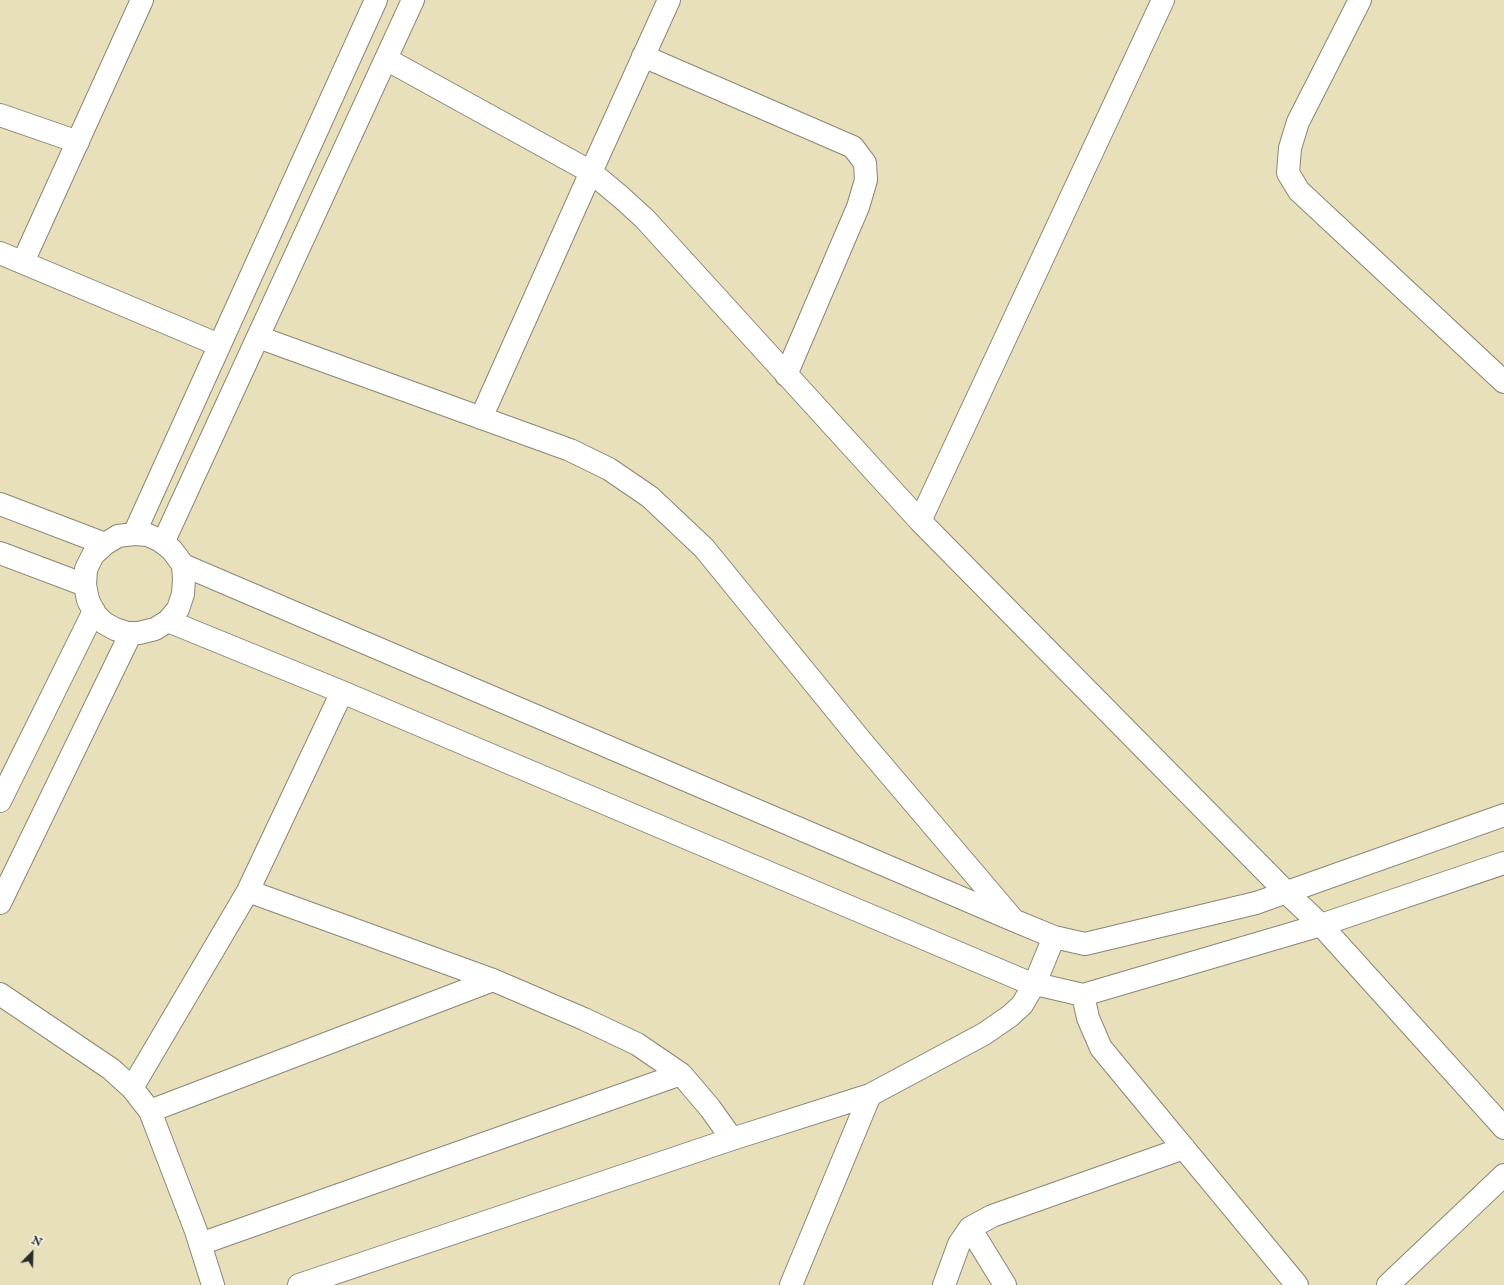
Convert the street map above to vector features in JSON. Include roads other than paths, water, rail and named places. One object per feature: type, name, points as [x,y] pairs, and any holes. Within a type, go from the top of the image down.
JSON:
[{"type":"street","points":[[23,262],[142,0]]},
{"type":"street","points":[[134,534],[376,0]]},
{"type":"street","points":[[163,543],[413,0]]},
{"type":"street","points":[[481,418],[669,0]]},
{"type":"street","points":[[920,521],[1164,0]]},
{"type":"street","points":[[1360,0],[1298,122],[1290,148],[1288,173],[1300,191],[1504,382]]},
{"type":"street","points":[[643,56],[853,147],[865,163],[866,180],[858,207],[786,375]]},
{"type":"street","points":[[386,59],[591,172],[645,219],[920,521],[1287,893],[1321,925],[1504,1128]]},
{"type":"street","points":[[0,115],[78,142]]},
{"type":"street","points":[[0,253],[219,345]]},
{"type":"street","points":[[258,338],[570,450],[608,469],[650,497],[704,548],[863,743],[1013,920]]},
{"type":"street","points":[[0,504],[104,544]]},
{"type":"street","points":[[183,565],[183,594],[178,609],[168,621],[155,629],[139,633],[131,633],[115,629],[104,623],[94,611],[88,600],[85,585],[86,569],[93,555],[104,544],[118,536],[134,534],[148,535],[172,550],[183,565],[1013,920],[1054,937],[1085,944],[1256,904],[1504,815]]},
{"type":"street","points":[[0,553],[85,585]]},
{"type":"street","points":[[1,798],[94,611]]},
{"type":"street","points":[[168,621],[342,692],[1020,978],[1083,995],[1321,925],[1504,863]]},
{"type":"street","points":[[0,903],[131,633]]},
{"type":"street","points":[[132,1088],[248,891],[342,692]]},
{"type":"street","points":[[248,891],[493,980],[584,1019],[637,1044],[681,1074],[710,1108],[732,1139]]},
{"type":"street","points":[[299,1285],[732,1139],[870,1095],[989,1030],[1010,1016],[1022,1005],[1035,983],[1054,937]]},
{"type":"street","points":[[150,1111],[493,980]]},
{"type":"street","points":[[0,994],[111,1069],[132,1088],[150,1111],[200,1244],[213,1285]]},
{"type":"street","points":[[1083,995],[1088,1018],[1101,1048],[1297,1285]]},
{"type":"street","points":[[200,1244],[681,1074]]},
{"type":"street","points":[[791,1285],[870,1095]]},
{"type":"street","points":[[944,1285],[959,1244],[970,1228],[992,1216],[1184,1148]]},
{"type":"street","points":[[1388,1285],[1504,1175]]},
{"type":"street","points":[[970,1228],[1005,1285]]}]
